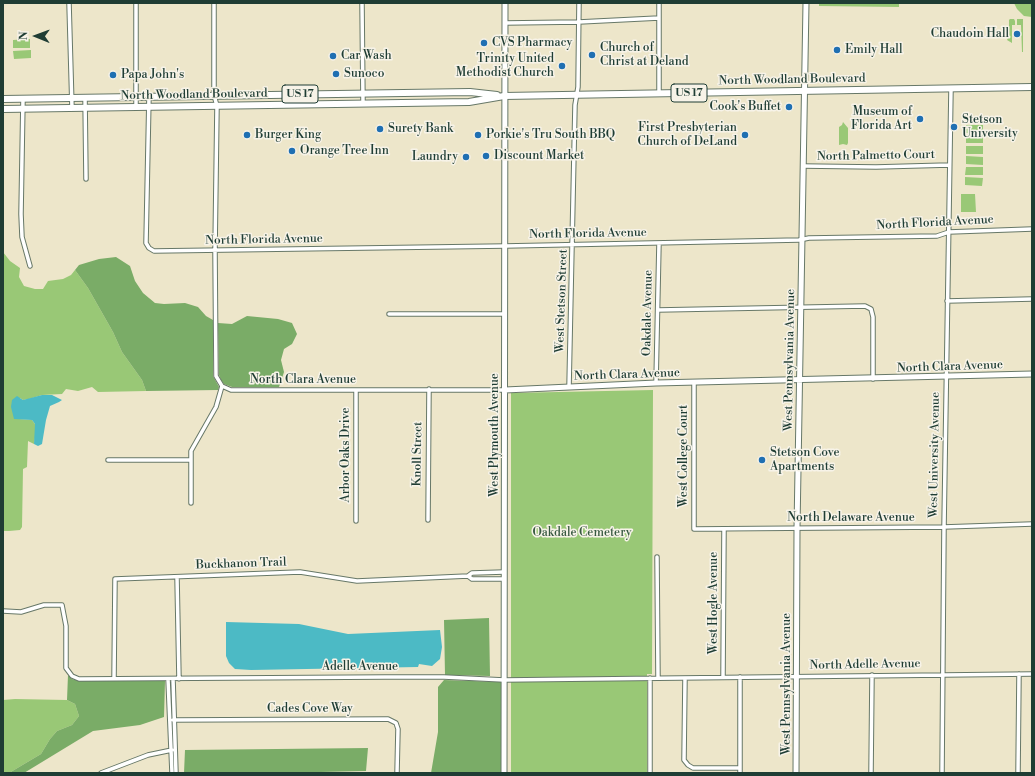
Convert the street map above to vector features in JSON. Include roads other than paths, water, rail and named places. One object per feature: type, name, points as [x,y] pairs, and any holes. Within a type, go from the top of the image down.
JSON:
[{"type":"main road","name":"North Woodland Boulevard","points":[[3,99],[470,92],[504,96],[1032,87]]},
{"type":"main road","name":"North Woodland Boulevard","points":[[3,109],[469,102],[504,96]]},
{"type":"street","points":[[70,3],[72,108]]},
{"type":"street","points":[[136,3],[136,107]]},
{"type":"street","points":[[191,503],[191,451],[216,406],[222,386],[216,376],[215,251],[217,106],[214,95],[214,3]]},
{"type":"street","points":[[362,3],[363,103]]},
{"type":"street","name":"West Plymouth Avenue","points":[[504,773],[505,3]]},
{"type":"street","name":"West Stetson Street","points":[[569,387],[579,3]]},
{"type":"street","points":[[659,3],[659,93]]},
{"type":"street","name":"West Pennsylvania Avenue","points":[[796,773],[797,528],[806,3]]},
{"type":"street","points":[[505,23],[579,22],[659,18]]},
{"type":"street","name":"West University Avenue","points":[[942,773],[944,527],[951,89]]},
{"type":"street","points":[[149,96],[149,107]]},
{"type":"street","points":[[85,97],[86,179]]},
{"type":"street","points":[[22,98],[22,237],[30,266]]},
{"type":"street","name":"North Florida Avenue","points":[[149,107],[146,243],[149,248],[154,251],[799,240],[802,238],[937,236],[949,232],[1032,229]]},
{"type":"street","name":"North Palmetto Court","points":[[803,166],[876,167],[950,165]]},
{"type":"street","name":"Oakdale Avenue","points":[[656,383],[659,243]]},
{"type":"street","points":[[947,301],[1032,299]]},
{"type":"street","points":[[658,310],[866,306],[871,310],[873,317],[873,379]]},
{"type":"street","points":[[389,314],[505,314]]},
{"type":"street","name":"North Clara Avenue","points":[[222,386],[232,390],[505,390],[656,383],[800,381],[1032,374]]},
{"type":"street","name":"West College Court","points":[[694,383],[694,529]]},
{"type":"street","name":"Knoll Street","points":[[428,520],[429,389]]},
{"type":"street","name":"Arbor Oaks Drive","points":[[356,390],[356,521]]},
{"type":"street","points":[[108,460],[191,460]]},
{"type":"street","name":"North Delaware Avenue","points":[[694,529],[724,530],[944,527],[1032,524]]},
{"type":"street","name":"West Hogle Avenue","points":[[724,530],[724,677]]},
{"type":"street","points":[[657,557],[658,678]]},
{"type":"street","name":"Buckhanon Trail","points":[[114,679],[114,579],[300,572],[357,581],[468,576],[472,573],[504,572]]},
{"type":"street","name":"Buckhanon Trail","points":[[468,576],[472,579],[504,579]]},
{"type":"street","points":[[177,577],[179,679]]},
{"type":"street","name":"Adelle Avenue","points":[[3,611],[21,612],[44,605],[62,605],[66,626],[65,664],[68,672],[72,676],[79,679],[393,677],[504,680],[650,678]]},
{"type":"street","points":[[1018,773],[1019,674]]},
{"type":"street","name":"North Adelle Avenue","points":[[650,678],[1032,674]]},
{"type":"street","points":[[871,773],[872,675]]},
{"type":"street","points":[[740,677],[740,773]]},
{"type":"street","points":[[650,678],[650,773]]},
{"type":"street","points":[[686,678],[684,760],[693,768],[740,768]]},
{"type":"street","points":[[170,679],[174,720],[176,773]]},
{"type":"street","points":[[170,679],[170,750],[172,773]]},
{"type":"street","name":"Cades Cove Way","points":[[174,720],[388,719],[396,723],[398,729],[397,773]]},
{"type":"street","points":[[101,773],[148,755],[175,750]]},
{"type":"water","points":[[42,395],[52,395],[62,400],[50,406],[42,444],[38,446],[34,444],[35,424],[32,420],[14,419],[11,407],[12,400],[17,396],[23,400]]},
{"type":"water","points":[[226,622],[299,624],[348,634],[440,630],[442,647],[440,659],[432,666],[419,664],[418,667],[235,669],[229,663],[226,656]]},
{"type":"place","name":"Chaudoin Hall","points":[[1017,34]]},
{"type":"place","name":"CVS Pharmacy","points":[[484,43]]},
{"type":"place","name":"Emily Hall","points":[[837,50]]},
{"type":"place","name":"Church of Christ at Deland","points":[[592,55]]},
{"type":"place","name":"Car Wash","points":[[333,56]]},
{"type":"place","name":"Trinity United Methodist Church","points":[[562,66]]},
{"type":"place","name":"Sunoco","points":[[336,74]]},
{"type":"place","name":"Papa John's","points":[[113,75]]},
{"type":"place","name":"Cook's Buffet","points":[[789,107]]},
{"type":"place","name":"Museum of Florida Art","points":[[920,119]]},
{"type":"place","name":"Stetson University","points":[[954,127]]},
{"type":"place","name":"Surety Bank","points":[[380,129]]},
{"type":"place","name":"Burger King","points":[[247,135]]},
{"type":"place","name":"Porkie's Tru South BBQ","points":[[478,135]]},
{"type":"place","name":"First Presbyterian Church of DeLand","points":[[745,135]]},
{"type":"place","name":"Orange Tree Inn","points":[[292,151]]},
{"type":"place","name":"Discount Market","points":[[486,156]]},
{"type":"place","name":"Laundry","points":[[466,157]]},
{"type":"place","name":"Stetson Cove Apartments","points":[[762,460]]},
{"type":"park label","name":"Oakdale Cemetery","points":[[582,533]]}]
